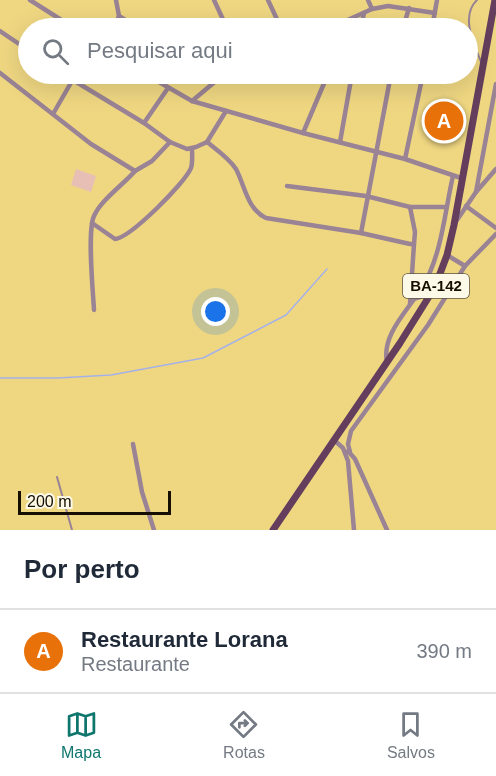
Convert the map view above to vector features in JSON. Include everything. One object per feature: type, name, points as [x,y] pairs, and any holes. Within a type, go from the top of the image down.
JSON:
[{"type":"main road","name":"BA-142","points":[[273,530],[433,290],[447,255],[454,225],[457,177],[495,0]]},
{"type":"street","points":[[30,0],[58,18]]},
{"type":"street","points":[[116,0],[119,16],[122,18]]},
{"type":"street","points":[[213,0],[222,18]]},
{"type":"street","points":[[268,0],[276,18]]},
{"type":"street","points":[[368,0],[372,9]]},
{"type":"street","points":[[434,18],[437,0]]},
{"type":"street","points":[[352,18],[372,9],[388,6],[435,14]]},
{"type":"street","points":[[406,18],[409,8]]},
{"type":"street","points":[[363,18],[364,13]]},
{"type":"street","points":[[0,31],[18,43]]},
{"type":"street","points":[[0,73],[91,144],[135,171]]},
{"type":"street","points":[[53,114],[70,84]]},
{"type":"street","points":[[79,84],[144,123],[170,142],[192,149],[207,142],[226,111]]},
{"type":"street","points":[[161,84],[192,101],[376,153],[405,159],[457,177],[446,207],[434,264],[424,285],[387,344],[385,353],[387,362]]},
{"type":"street","points":[[192,101],[212,84]]},
{"type":"street","points":[[303,133],[324,84]]},
{"type":"street","points":[[340,142],[350,84]]},
{"type":"street","points":[[361,233],[366,196],[389,84]]},
{"type":"street","points":[[405,159],[421,84]]},
{"type":"street","points":[[476,192],[496,84]]},
{"type":"street","points":[[144,123],[168,88]]},
{"type":"street","points":[[94,310],[91,264],[94,216],[103,203],[135,171],[152,161],[170,142]]},
{"type":"street","points":[[207,142],[232,163],[250,202],[261,216],[414,244]]},
{"type":"street","points":[[92,223],[115,239],[126,235],[172,192],[190,171],[193,160],[192,149]]},
{"type":"street","points":[[454,225],[476,192],[496,170]]},
{"type":"street","points":[[287,186],[366,196],[410,207],[446,207]]},
{"type":"street","points":[[466,206],[496,228]]},
{"type":"street","points":[[410,207],[415,232],[412,302]]},
{"type":"street","points":[[350,452],[349,434],[465,266],[496,234]]},
{"type":"street","points":[[447,255],[465,266]]},
{"type":"street","points":[[412,302],[433,290],[447,295]]},
{"type":"street","points":[[395,350],[405,356]]},
{"type":"street","points":[[375,380],[383,386]]},
{"type":"street","points":[[334,440],[350,452],[355,459],[387,530]]},
{"type":"street","points":[[133,444],[142,492],[154,530]]},
{"type":"street","points":[[343,448],[349,466],[354,530]]},
{"type":"lane","points":[[470,18],[472,6],[477,0]]},
{"type":"lane","points":[[478,53],[482,67]]},
{"type":"lane","points":[[57,477],[72,530]]},
{"type":"shaded area","points":[[76,169],[96,176],[91,192],[71,185]]},
{"type":"waterway","points":[[0,378],[111,375],[203,358],[286,315],[327,269]]},
{"type":"place","name":"Restaurante Lorana","points":[[444,121]]}]
